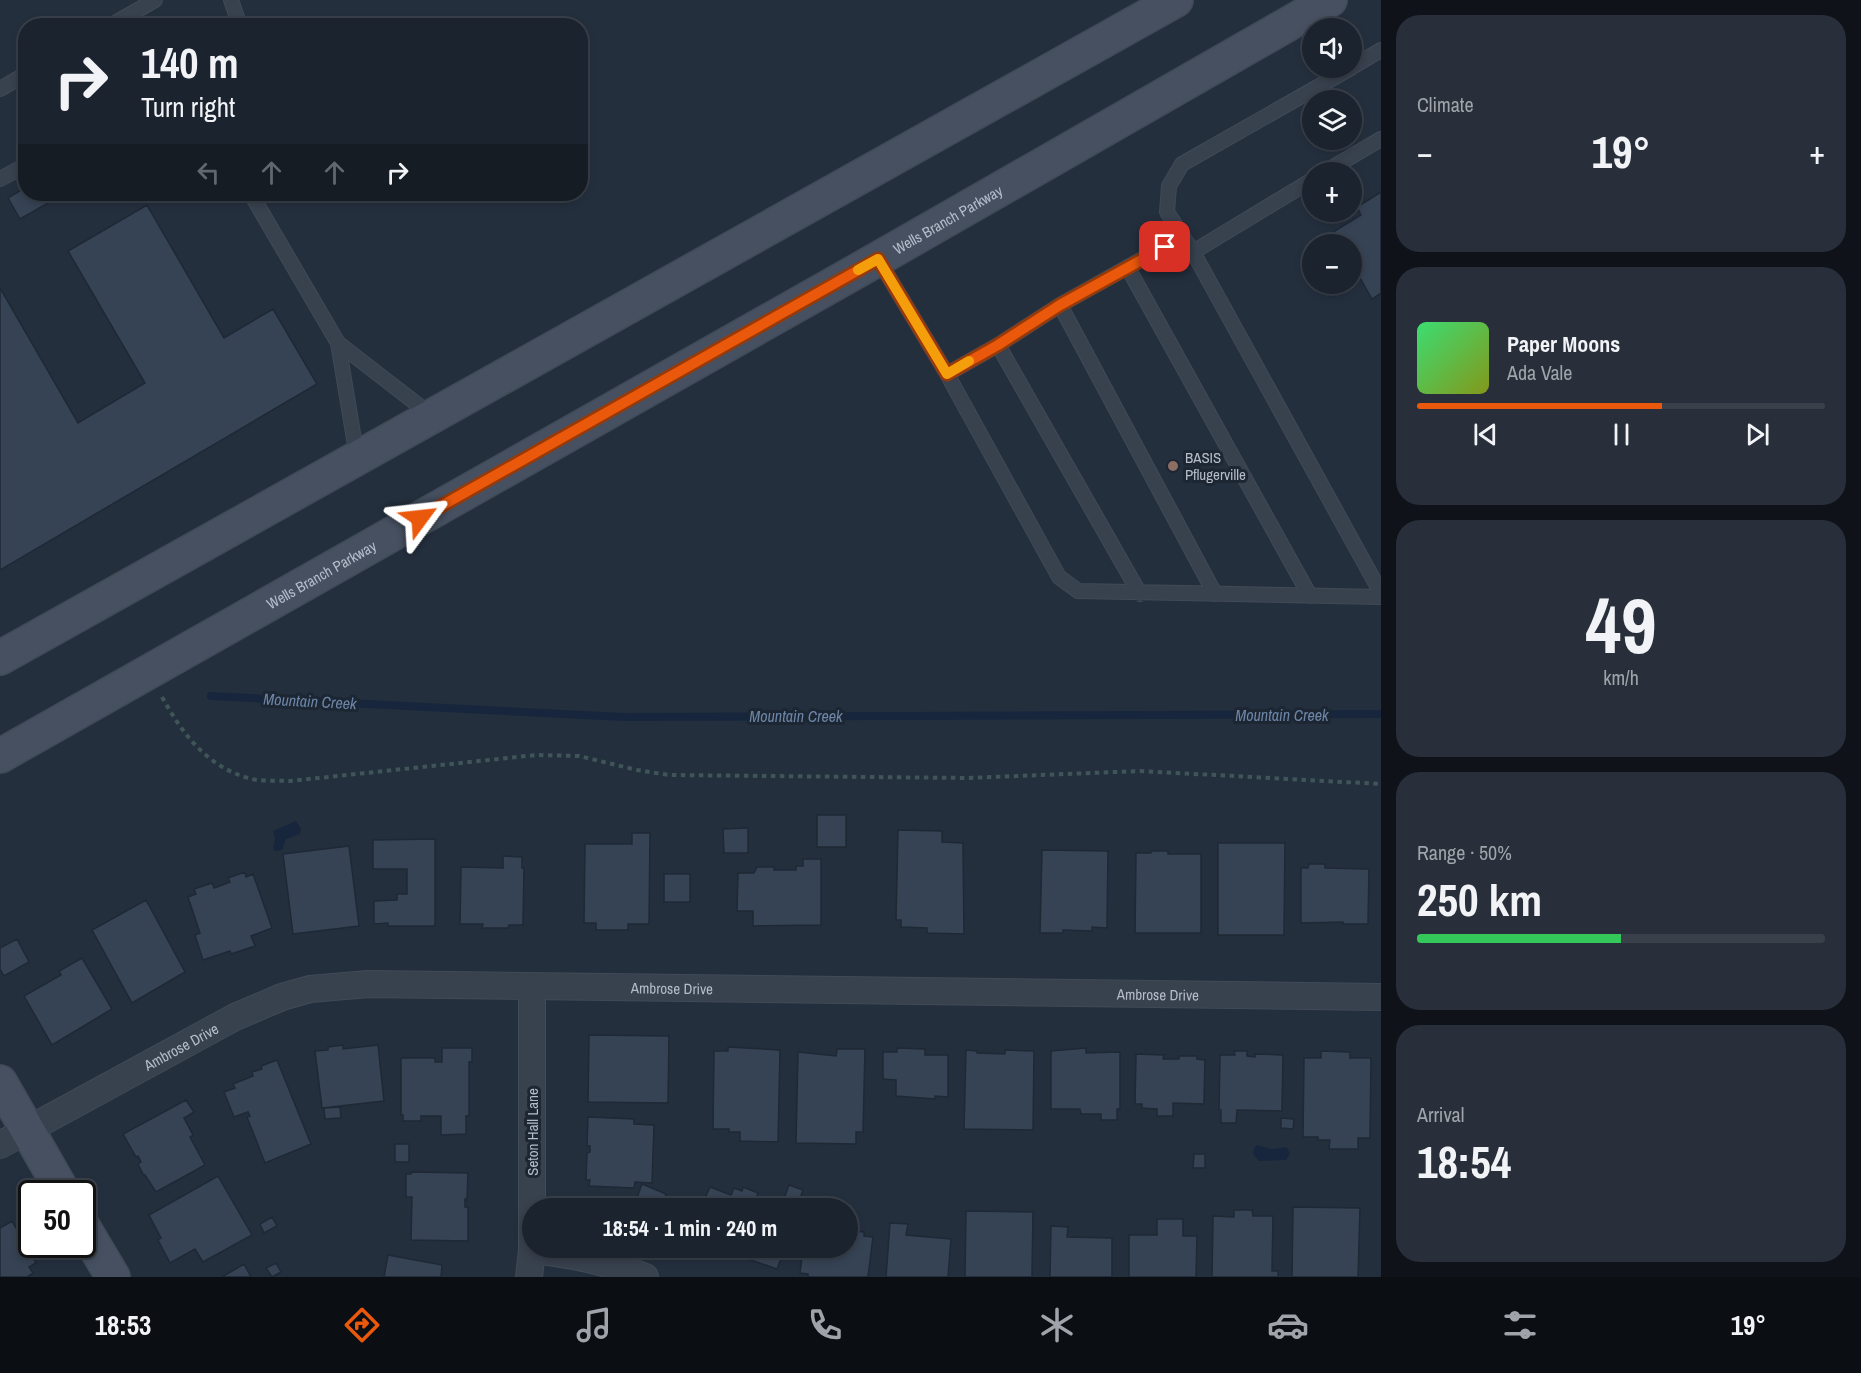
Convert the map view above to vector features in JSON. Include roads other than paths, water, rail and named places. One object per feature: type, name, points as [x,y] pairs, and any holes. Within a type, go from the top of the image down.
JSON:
[{"type":"main road","points":[[0,658],[1176,0]]},
{"type":"main road","name":"Wells Branch Parkway","points":[[0,756],[878,259],[1330,0]]},
{"type":"main road","points":[[0,1082],[14,1138],[52,1180]]},
{"type":"main road","points":[[96,1248],[113,1277]]},
{"type":"street","name":"Ambrose Drive","points":[[14,1138],[235,1017],[282,997],[310,989],[368,984],[1381,997]]},
{"type":"street","name":"Seton Hall Lane","points":[[532,987],[532,1198]]},
{"type":"street","name":"Seton Hall Lane","points":[[529,1277],[531,1258]]},
{"type":"street","points":[[585,1258],[626,1269],[645,1277]]},
{"type":"lane","points":[[124,18],[155,0]]},
{"type":"lane","points":[[231,0],[237,18]]},
{"type":"lane","points":[[1362,61],[1381,50]]},
{"type":"lane","points":[[878,259],[947,374],[1059,577],[1078,591],[1140,594],[1381,595],[1193,252],[1167,212],[1169,186],[1182,164],[1332,78]]},
{"type":"lane","points":[[0,89],[18,79]]},
{"type":"lane","points":[[1342,162],[1381,139]]},
{"type":"lane","points":[[0,179],[18,169]]},
{"type":"lane","points":[[1193,252],[1302,186]]},
{"type":"lane","points":[[255,201],[338,343],[357,458]]},
{"type":"lane","points":[[947,374],[998,345],[1060,305],[1183,236]]},
{"type":"lane","points":[[1128,268],[1310,596]]},
{"type":"lane","points":[[1060,305],[1215,594]]},
{"type":"lane","points":[[338,343],[433,416]]},
{"type":"lane","points":[[998,345],[1140,594]]},
{"type":"water","points":[[296,821],[301,829],[300,834],[286,839],[282,850],[275,851],[273,831]]},
{"type":"water","points":[[1257,1145],[1272,1149],[1287,1147],[1290,1154],[1286,1160],[1259,1161],[1253,1154]]},
{"type":"waterway","name":"Mountain Creek","points":[[211,696],[623,717],[1381,714]]},
{"type":"place","name":"BASIS Pflugerville","points":[[1173,466]]}]
